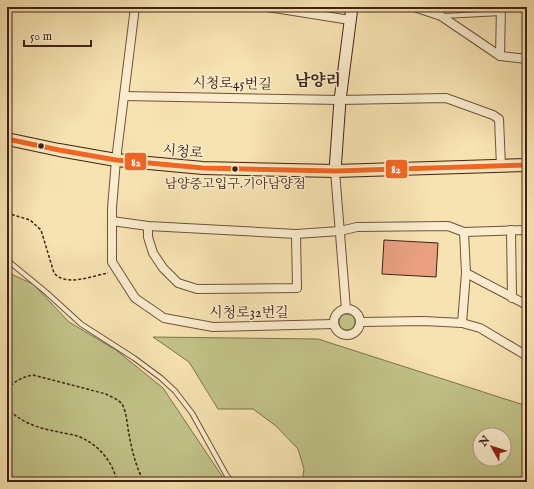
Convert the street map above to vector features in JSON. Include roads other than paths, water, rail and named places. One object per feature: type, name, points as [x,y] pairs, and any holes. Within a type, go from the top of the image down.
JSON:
[{"type":"main road","name":"시청로","points":[[7,138],[59,150],[116,160],[203,168],[335,171],[527,165]]},
{"type":"street","name":"시청로32번길","points":[[135,7],[116,160],[112,221],[112,262],[135,298],[164,318],[213,327],[334,324]]},
{"type":"street","points":[[268,7],[350,20]]},
{"type":"street","points":[[346,309],[335,171],[340,100],[352,7]]},
{"type":"street","points":[[414,7],[441,16],[500,56],[527,60]]},
{"type":"street","points":[[500,56],[501,10]]},
{"type":"street","name":"시청로45번길","points":[[124,96],[340,100],[446,98],[493,115],[499,119],[501,166]]},
{"type":"street","points":[[112,221],[148,226],[296,234],[340,231],[358,226],[448,226],[464,232],[527,230]]},
{"type":"street","name":"시청로32번길","points":[[148,226],[148,237],[153,253],[163,268],[178,283],[197,289],[297,288],[296,234]]},
{"type":"street","points":[[511,230],[512,298]]},
{"type":"street","points":[[462,323],[466,273],[464,232]]},
{"type":"street","points":[[466,273],[527,305]]},
{"type":"street","points":[[346,309],[354,311],[360,318],[360,322],[358,330],[355,333],[346,336],[338,332],[334,324],[336,316],[342,310],[346,309]]},
{"type":"street","points":[[360,322],[424,321],[462,323],[480,328],[527,356]]},
{"type":"lane","points":[[441,16],[501,10]]},
{"type":"lane","points":[[7,260],[46,292],[81,324],[134,358],[175,390],[192,413],[227,476],[233,482]]},
{"type":"place","name":"남양중고입구.기아남양점","points":[[235,169]]},
{"type":"district","name":"남양리","points":[[318,80]]}]
